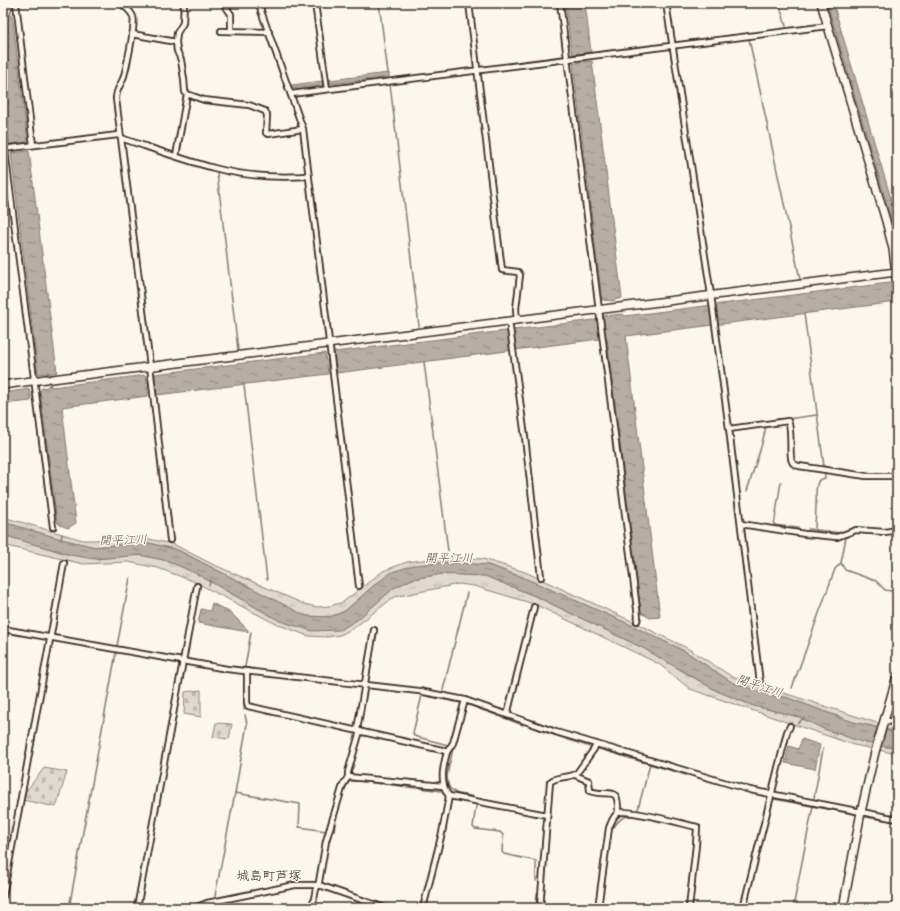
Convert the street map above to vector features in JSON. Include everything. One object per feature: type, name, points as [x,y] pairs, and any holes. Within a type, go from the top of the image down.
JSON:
[{"type":"street","points":[[16,3],[33,145]]},
{"type":"street","points":[[121,3],[133,16],[134,20],[126,70],[116,93],[170,540]]},
{"type":"street","points":[[176,156],[186,94],[181,60],[177,51],[176,42],[177,33],[183,23],[184,3]]},
{"type":"street","points":[[222,3],[231,14],[231,31]]},
{"type":"street","points":[[260,3],[261,11],[303,129],[328,343],[359,586]]},
{"type":"street","points":[[315,3],[327,89]]},
{"type":"street","points":[[469,3],[502,270],[518,272],[520,275],[516,309],[510,329],[525,437],[541,577]]},
{"type":"street","points":[[560,3],[637,622]]},
{"type":"street","points":[[666,3],[712,296],[760,683]]},
{"type":"street","points":[[821,3],[886,221],[893,249],[897,281]]},
{"type":"street","points":[[291,94],[828,26]]},
{"type":"street","points":[[221,31],[269,32]]},
{"type":"street","points":[[132,34],[176,42]]},
{"type":"street","points":[[186,94],[204,100],[249,105],[265,111],[267,115],[266,133],[268,134],[303,129]]},
{"type":"street","points":[[3,135],[53,527]]},
{"type":"street","points":[[4,149],[114,135],[215,168],[241,174],[290,177],[308,176]]},
{"type":"street","points":[[3,385],[328,343],[896,273]]},
{"type":"street","points":[[729,429],[788,421],[791,435],[791,460],[793,464],[866,476],[897,476]]},
{"type":"street","points":[[741,524],[805,534],[837,537],[856,530],[885,532],[897,530]]},
{"type":"street","points":[[3,896],[64,563]]},
{"type":"street","points":[[137,908],[197,586]]},
{"type":"street","points":[[507,715],[534,607]]},
{"type":"street","points":[[3,629],[227,669],[419,691],[465,700],[556,732],[750,790],[897,819]]},
{"type":"street","points":[[312,908],[326,842],[343,785],[348,777],[358,731],[364,685],[374,630]]},
{"type":"street","points":[[247,671],[248,706],[420,744],[447,752]]},
{"type":"street","points":[[843,908],[861,812],[875,750],[897,676]]},
{"type":"street","points":[[423,908],[442,833],[449,796],[443,786],[447,752],[453,743],[465,700]]},
{"type":"street","points":[[883,721],[897,723]]},
{"type":"street","points":[[743,908],[790,726]]},
{"type":"street","points":[[574,775],[594,749],[596,744]]},
{"type":"street","points":[[540,908],[550,782],[563,776],[574,775],[589,781],[590,791],[614,794],[618,797],[618,813]]},
{"type":"street","points":[[348,777],[443,786]]},
{"type":"street","points":[[449,796],[547,815]]},
{"type":"street","points":[[598,908],[608,828],[613,818],[618,813],[625,811],[636,812],[697,827],[689,908]]},
{"type":"street","points":[[194,908],[207,903],[295,885],[318,885],[385,908]]},
{"type":"green space","points":[[3,517],[83,540],[138,537],[173,544],[212,564],[304,604],[317,607],[330,606],[343,602],[383,571],[407,562],[447,557],[483,559],[525,572],[636,623],[687,648],[731,676],[874,722],[897,726],[897,732],[853,722],[788,698],[768,694],[733,683],[686,652],[631,625],[522,577],[488,565],[392,572],[372,587],[345,611],[330,617],[305,616],[178,550],[145,542],[95,547],[3,522]]},
{"type":"green space","points":[[3,535],[71,555],[95,559],[140,555],[168,561],[195,573],[280,621],[357,620],[394,588],[412,579],[442,574],[485,576],[535,596],[643,648],[717,691],[754,706],[799,717],[824,729],[862,742],[897,749],[897,754],[854,745],[690,689],[659,664],[534,604],[474,586],[459,584],[394,597],[354,628],[340,635],[327,637],[308,636],[274,623],[195,582],[158,568],[128,562],[83,564],[3,545]]},
{"type":"green space","points":[[201,690],[201,717],[184,714],[185,692]]},
{"type":"green space","points":[[216,723],[232,724],[229,739],[213,737]]},
{"type":"green space","points":[[44,768],[67,772],[56,807],[23,800],[24,794]]},
{"type":"water","points":[[565,3],[585,3],[591,52],[583,53],[584,62],[592,61],[622,298],[614,301],[602,300],[573,64],[581,62],[580,53],[572,54]]},
{"type":"water","points":[[827,3],[833,3],[897,219],[897,238]]},
{"type":"water","points":[[3,13],[12,15],[28,142],[9,144],[3,92]]},
{"type":"water","points":[[389,73],[389,77],[330,84],[329,80]]},
{"type":"water","points":[[322,81],[323,85],[292,89],[292,85]]},
{"type":"water","points":[[29,151],[57,372],[47,374],[38,374],[11,153]]},
{"type":"water","points":[[897,282],[897,302],[626,336],[660,617],[650,618],[641,613],[607,338],[337,373],[336,364],[327,365],[328,374],[157,395],[156,387],[148,388],[148,396],[62,407],[76,523],[68,528],[57,522],[40,391],[42,388],[48,387],[48,385],[51,385],[52,387],[146,375],[147,382],[155,381],[155,374],[325,353],[326,361],[335,360],[334,352],[602,319],[602,316],[623,314],[625,316]]},
{"type":"water","points":[[29,389],[31,401],[3,404],[3,393]]},
{"type":"water","points":[[3,522],[95,547],[145,542],[178,550],[306,616],[330,617],[345,611],[372,587],[392,572],[414,565],[449,562],[488,565],[522,577],[631,625],[686,652],[733,683],[768,694],[788,698],[853,722],[897,732],[897,749],[862,742],[824,729],[799,717],[754,706],[717,691],[643,648],[535,596],[485,576],[442,574],[412,579],[394,588],[357,620],[340,630],[312,631],[280,621],[195,573],[168,561],[140,555],[95,559],[71,555],[3,535]]},
{"type":"water","points":[[212,603],[231,613],[248,630],[248,632],[198,623],[201,609],[210,611]]},
{"type":"water","points":[[802,739],[820,745],[815,769],[785,763],[789,746],[798,749]]},
{"type":"waterway","points":[[10,15],[13,3]]},
{"type":"waterway","points":[[255,3],[264,27]]},
{"type":"waterway","points":[[379,3],[388,73]]},
{"type":"waterway","points":[[779,3],[786,26]]},
{"type":"waterway","points":[[267,37],[298,124]]},
{"type":"waterway","points":[[749,39],[800,279]]},
{"type":"waterway","points":[[390,84],[419,326]]},
{"type":"waterway","points":[[217,173],[238,350]]},
{"type":"waterway","points":[[804,313],[824,467]]},
{"type":"waterway","name":"開平江川","points":[[424,362],[448,551]]},
{"type":"waterway","points":[[48,372],[50,386]]},
{"type":"waterway","points":[[244,385],[267,580]]},
{"type":"waterway","points":[[787,419],[817,415]]},
{"type":"waterway","points":[[766,421],[782,420]]},
{"type":"waterway","points":[[747,491],[766,427]]},
{"type":"waterway","points":[[815,530],[817,486],[819,480],[825,478],[825,474]]},
{"type":"waterway","points":[[781,482],[774,525],[798,528]]},
{"type":"waterway","points":[[808,529],[841,533]]},
{"type":"waterway","points":[[61,540],[62,534]]},
{"type":"waterway","points":[[846,537],[841,563],[845,570],[876,581],[885,590],[897,592]]},
{"type":"waterway","points":[[792,688],[835,569],[841,563]]},
{"type":"waterway","points":[[117,646],[130,578]]},
{"type":"waterway","points":[[209,585],[211,580]]},
{"type":"waterway","points":[[443,690],[467,593]]},
{"type":"waterway","points":[[245,667],[251,632]]},
{"type":"waterway","points":[[69,908],[116,653]]},
{"type":"waterway","points":[[244,675],[244,710]]},
{"type":"waterway","points":[[448,745],[414,736],[413,733],[422,695],[461,703]]},
{"type":"waterway","points":[[466,704],[523,725]]},
{"type":"waterway","points":[[215,896],[247,724],[245,715]]},
{"type":"waterway","points":[[798,723],[804,718]]},
{"type":"waterway","points":[[530,727],[590,747]]},
{"type":"waterway","points":[[453,749],[447,777],[449,787],[459,794],[471,796]]},
{"type":"waterway","points":[[599,749],[686,775]]},
{"type":"waterway","points":[[814,798],[823,749]]},
{"type":"waterway","points":[[638,809],[650,764]]},
{"type":"waterway","points":[[692,776],[767,797]]},
{"type":"waterway","points":[[343,794],[344,789],[350,781],[361,781]]},
{"type":"waterway","points":[[368,782],[381,784]]},
{"type":"waterway","points":[[386,784],[415,788]]},
{"type":"waterway","points":[[420,788],[441,791]]},
{"type":"waterway","points":[[235,793],[300,804],[299,827],[326,831]]},
{"type":"waterway","points":[[774,799],[854,814]]},
{"type":"waterway","points":[[338,813],[340,803]]},
{"type":"waterway","points":[[476,806],[473,827],[475,829],[500,832],[503,835],[502,852],[504,854],[536,861],[536,881]]},
{"type":"waterway","points":[[793,908],[813,806]]},
{"type":"waterway","points":[[614,827],[618,821],[623,818],[635,815]]},
{"type":"waterway","points":[[866,817],[897,822]]},
{"type":"waterway","points":[[334,831],[336,818]]},
{"type":"waterway","points":[[536,908],[537,893]]},
{"type":"district","name":"城島町芦塚","points":[[269,874]]}]
